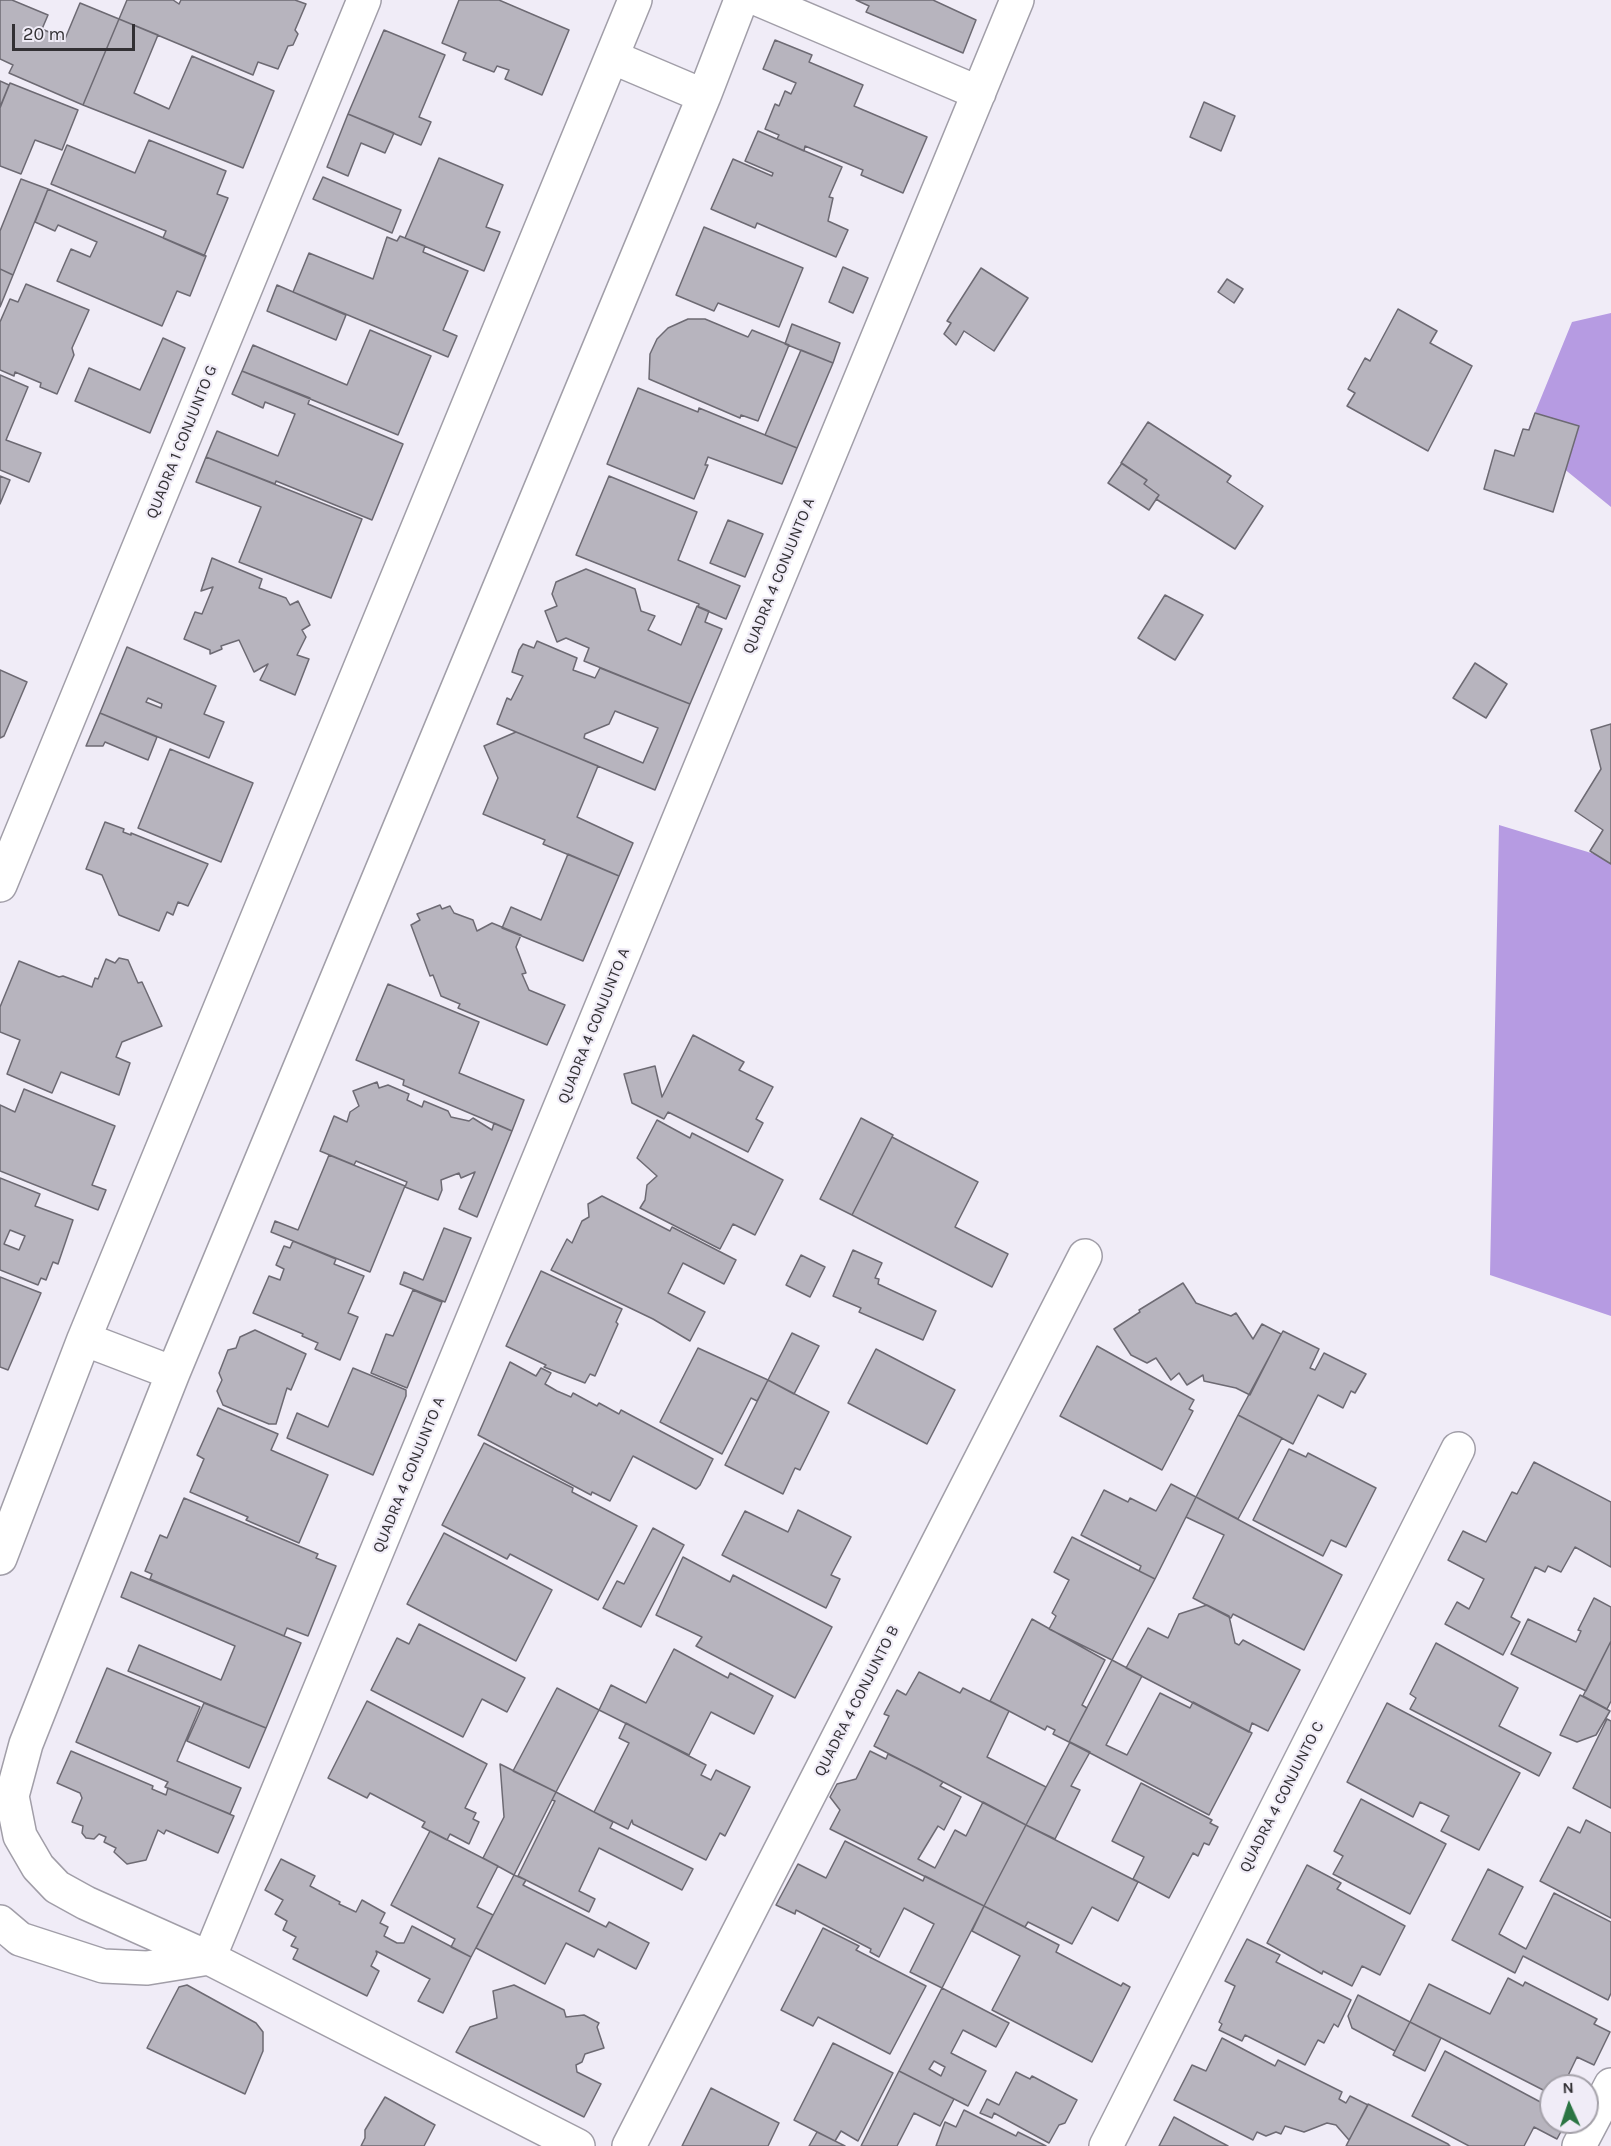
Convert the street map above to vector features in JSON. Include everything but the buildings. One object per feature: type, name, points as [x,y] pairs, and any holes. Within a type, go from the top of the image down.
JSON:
[{"type":"street","name":"QUADRA 1 CONJUNTO G","points":[[0,885],[364,0]]},
{"type":"street","points":[[0,1558],[84,1339],[635,0]]},
{"type":"street","points":[[578,2146],[209,1958],[86,1903],[57,1887],[38,1868],[20,1836],[12,1796],[26,1744],[173,1372],[704,96],[741,0]]},
{"type":"street","points":[[760,0],[979,93]]},
{"type":"street","name":"QUADRA 4 CONJUNTO A","points":[[209,1958],[1017,0]]},
{"type":"street","points":[[612,57],[704,96]]},
{"type":"street","name":"QUADRA 4 CONJUNTO B","points":[[628,2146],[1085,1256]]},
{"type":"street","points":[[84,1339],[173,1372]]},
{"type":"street","name":"QUADRA 4 CONJUNTO C","points":[[1106,2146],[1458,1449]]},
{"type":"street","points":[[0,1922],[20,1940],[102,1966],[147,1968],[209,1958]]},
{"type":"street","points":[[1579,2146],[1611,2085]]},
{"type":"shaded area","points":[[1611,313],[1611,507],[1525,437],[1572,322]]},
{"type":"shaded area","points":[[1499,825],[1611,859],[1611,1316],[1490,1275]]}]
